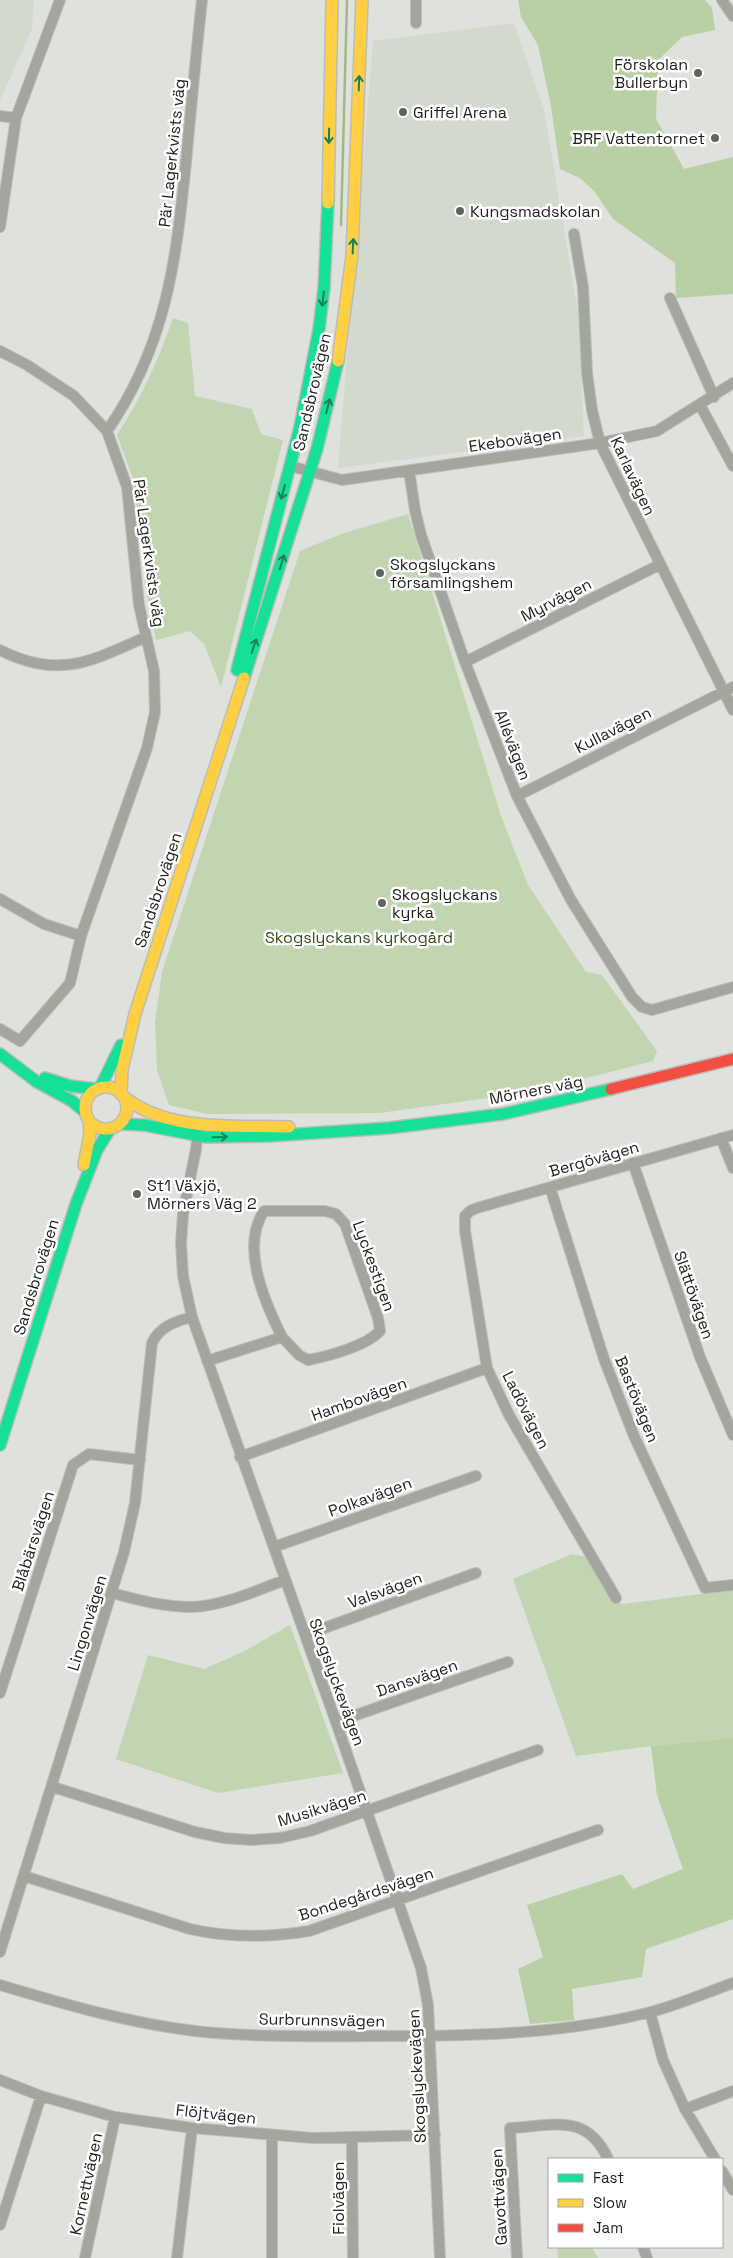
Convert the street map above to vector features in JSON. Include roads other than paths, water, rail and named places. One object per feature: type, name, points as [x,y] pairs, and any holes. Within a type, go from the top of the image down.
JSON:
[{"type":"main road","name":"Sandsbrovägen","points":[[211,775],[290,466],[320,329],[324,288],[332,0]]},
{"type":"main road","name":"Sandsbrovägen","points":[[122,1096],[122,1070],[135,1014],[211,775],[267,608],[308,472],[317,449],[334,383],[349,292],[356,196],[362,0]]},
{"type":"main road","name":"Sandsbrovägen","points":[[99,1089],[106,1080],[135,1014]]},
{"type":"main road","points":[[0,1054],[37,1082],[72,1101],[99,1128],[115,1127],[126,1113],[127,1105],[122,1096],[112,1088],[88,1090],[63,1084],[18,1067]]},
{"type":"main road","name":"Mörners väg","points":[[115,1127],[144,1126],[198,1137],[269,1136],[389,1128],[503,1114],[600,1094],[733,1059]]},
{"type":"main road","points":[[87,1117],[86,1100],[99,1089]]},
{"type":"main road","name":"Mörners väg","points":[[122,1096],[130,1104],[146,1112],[168,1119],[198,1124],[342,1130]]},
{"type":"main road","name":"Sandsbrovägen","points":[[76,1204],[88,1148],[87,1117]]},
{"type":"main road","name":"Sandsbrovägen","points":[[0,1445],[76,1204],[98,1150],[115,1127]]},
{"type":"street","points":[[0,227],[16,118],[60,0]]},
{"type":"street","name":"Pär Lagerkvists väg","points":[[0,1029],[20,1041],[70,983],[81,936],[147,748],[155,712],[154,671],[140,605],[128,487],[107,431],[137,381],[150,354],[166,302],[179,231],[202,0]]},
{"type":"street","points":[[416,0],[416,23]]},
{"type":"street","points":[[722,0],[733,16]]},
{"type":"street","points":[[0,116],[16,118]]},
{"type":"street","name":"Karlavägen","points":[[574,234],[583,287],[587,373],[592,410],[600,443],[659,565],[728,689],[733,710]]},
{"type":"street","points":[[670,298],[714,397]]},
{"type":"street","points":[[0,351],[27,365],[74,396],[107,431]]},
{"type":"street","name":"Ekebovägen","points":[[290,466],[342,480],[600,443],[657,431],[714,397],[733,383]]},
{"type":"street","points":[[700,405],[733,466]]},
{"type":"street","name":"Allévägen","points":[[409,470],[421,536],[465,662],[517,796],[571,900],[632,997],[642,1007],[652,1010],[671,1006],[733,986]]},
{"type":"street","name":"Myrvägen","points":[[465,662],[659,565]]},
{"type":"street","points":[[0,650],[36,664],[66,666],[92,661],[146,636]]},
{"type":"street","name":"Kullavägen","points":[[517,796],[728,689]]},
{"type":"street","points":[[0,899],[44,924],[81,936]]},
{"type":"street","name":"Skogslyckevägen","points":[[198,1124],[198,1137],[183,1214],[181,1243],[184,1284],[192,1316],[240,1457],[336,1722],[421,1968],[428,2005],[440,2258]]},
{"type":"street","name":"Bergövägen","points":[[465,1216],[477,1208],[733,1135]]},
{"type":"street","points":[[721,1138],[733,1168]]},
{"type":"street","name":"Slättövägen","points":[[633,1163],[700,1357],[733,1435]]},
{"type":"street","name":"Bastövägen","points":[[550,1187],[604,1359],[634,1436],[705,1588],[733,1585]]},
{"type":"street","name":"Lyckestigen","points":[[264,1211],[325,1212],[336,1214],[345,1224],[378,1318],[380,1331],[372,1338],[321,1358],[308,1360],[299,1355],[282,1337],[262,1291],[254,1252],[257,1221],[264,1211]]},
{"type":"street","name":"Ladövägen","points":[[465,1216],[465,1231],[487,1368],[509,1415],[616,1598]]},
{"type":"street","name":"Lingonvägen","points":[[0,1952],[53,1787],[124,1552],[135,1503],[152,1343],[155,1336],[167,1327],[192,1316]]},
{"type":"street","points":[[207,1361],[282,1337]]},
{"type":"street","name":"Hambovägen","points":[[240,1457],[487,1368]]},
{"type":"street","name":"Blåbärsvägen","points":[[0,1693],[73,1464],[89,1454],[140,1460]]},
{"type":"street","name":"Polkavägen","points":[[274,1547],[476,1476]]},
{"type":"street","name":"Valsvägen","points":[[305,1635],[476,1573]]},
{"type":"street","points":[[112,1593],[154,1604],[193,1607],[225,1602],[284,1580]]},
{"type":"street","name":"Dansvägen","points":[[336,1722],[508,1662]]},
{"type":"street","name":"Musikvägen","points":[[53,1787],[195,1832],[233,1839],[280,1838],[310,1831],[538,1750]]},
{"type":"street","name":"Bondegårdsvägen","points":[[24,1876],[190,1929],[217,1935],[243,1937],[277,1936],[309,1931],[598,1830]]},
{"type":"street","name":"Surbrunnsvägen","points":[[0,1985],[79,2008],[139,2022],[196,2031],[314,2036],[429,2036],[498,2035],[602,2023],[650,2012],[733,1983]]},
{"type":"street","points":[[650,2012],[663,2060],[685,2109],[714,2158]]},
{"type":"street","name":"Flöjtvägen","points":[[0,2080],[41,2096],[115,2116],[192,2128],[272,2136],[352,2138],[435,2135]]},
{"type":"street","points":[[685,2109],[733,2091]]},
{"type":"street","points":[[0,2225],[41,2096]]},
{"type":"street","name":"Kornettvägen","points":[[85,2258],[115,2116]]},
{"type":"street","name":"Gavottvägen","points":[[517,2258],[510,2128],[566,2125],[579,2127],[599,2141],[608,2158]]},
{"type":"street","points":[[178,2258],[192,2128]]},
{"type":"street","points":[[272,2136],[272,2258]]},
{"type":"street","name":"Fiolvägen","points":[[352,2138],[353,2258]]},
{"type":"street","points":[[723,2173],[733,2190]]},
{"type":"waterway","points":[[341,225],[347,0]]},
{"type":"place","name":"Förskolan Bullerbyn","points":[[698,73]]},
{"type":"place","name":"Griffel Arena","points":[[403,112]]},
{"type":"place","name":"BRF Vattentornet","points":[[715,138]]},
{"type":"place","name":"Kungsmadskolan","points":[[460,211]]},
{"type":"place","name":"Skogslyckans församlingshem","points":[[380,573]]},
{"type":"place","name":"Skogslyckans kyrka","points":[[382,903]]},
{"type":"place","name":"St1 Växjö, Mörners Väg 2","points":[[137,1194]]},
{"type":"park label","name":"Skogslyckans kyrkogård","points":[[359,937]]}]
